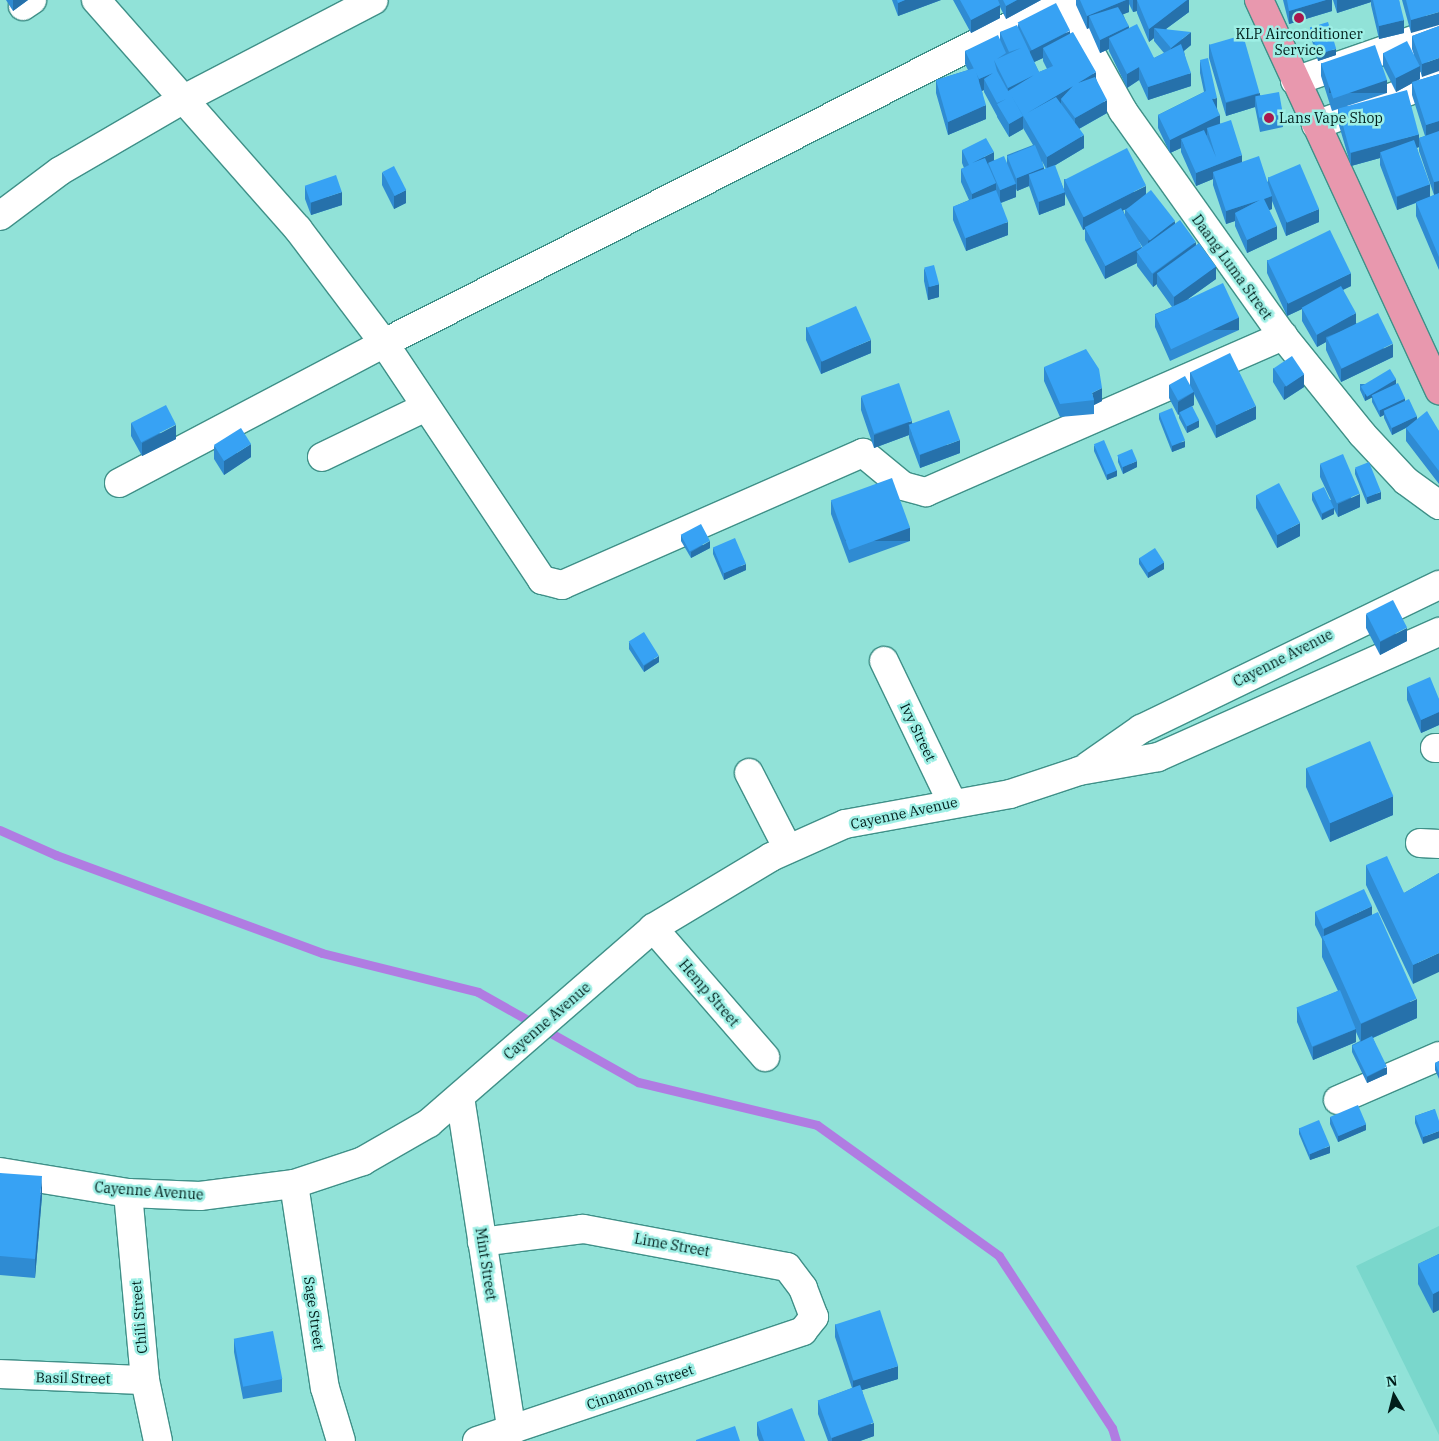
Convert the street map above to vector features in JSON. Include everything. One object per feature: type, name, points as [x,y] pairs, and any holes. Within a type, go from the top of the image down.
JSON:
[{"type":"main road","points":[[1259,0],[1439,390]]},
{"type":"street","points":[[96,0],[182,100],[298,229],[384,343],[542,580],[562,585],[863,453],[903,486],[926,492],[1282,336]]},
{"type":"street","points":[[0,216],[60,171],[182,100],[374,0]]},
{"type":"street","points":[[119,483],[384,343],[1061,0]]},
{"type":"street","name":"Daang Luma Street","points":[[1061,0],[1123,111],[1282,336],[1362,434],[1406,481],[1439,505]]},
{"type":"street","points":[[1296,81],[1439,31]]},
{"type":"street","points":[[1316,125],[1439,80]]},
{"type":"street","points":[[322,458],[426,407]]},
{"type":"street","name":"Cayenne Avenue","points":[[1079,771],[1142,729],[1348,625],[1439,585]]},
{"type":"street","points":[[1348,625],[1368,664]]},
{"type":"street","name":"Cayenne Avenue","points":[[0,1172],[128,1192],[200,1196],[294,1184],[363,1161],[429,1123],[653,928],[788,849],[845,824],[952,802],[1010,794],[1079,771],[1158,756],[1439,632]]},
{"type":"street","name":"Ivy Street","points":[[884,661],[952,802]]},
{"type":"street","points":[[749,773],[788,849]]},
{"type":"street","name":"Hemp Street","points":[[653,928],[765,1057]]},
{"type":"street","points":[[1338,1100],[1439,1056]]},
{"type":"street","name":"Mint Street","points":[[460,1097],[512,1430]]},
{"type":"street","name":"Sage Street","points":[[294,1184],[324,1388],[341,1441]]},
{"type":"street","name":"Chili Street","points":[[128,1192],[145,1380],[158,1441]]},
{"type":"street","name":"Lime Street","points":[[482,1242],[583,1229],[787,1266],[803,1288],[814,1316],[803,1331]]},
{"type":"street","name":"Cinnamon Street","points":[[477,1441],[803,1331]]},
{"type":"street","name":"Basil Street","points":[[0,1374],[145,1380]]},
{"type":"shaded area","points":[[1439,1226],[1439,1435],[1356,1266]]},
{"type":"building","points":[[960,0],[998,0],[1000,5],[971,20]]},
{"type":"building","points":[[1003,0],[1017,0],[1006,6]]},
{"type":"building","points":[[1080,0],[1126,0],[1087,16]]},
{"type":"building","points":[[1137,0],[1187,0],[1149,29]]},
{"type":"building","points":[[1287,0],[1326,0],[1289,11]]},
{"type":"building","points":[[1373,0],[1399,0],[1404,20],[1379,26]]},
{"type":"building","points":[[1406,0],[1439,0],[1439,12],[1411,20]]},
{"type":"building","points":[[1056,3],[1070,31],[1032,50],[1018,23]]},
{"type":"building","points":[[1118,7],[1129,26],[1100,40],[1089,16]]},
{"type":"building","points":[[1328,22],[1336,49],[1318,54],[1310,28]]},
{"type":"building","points":[[1137,24],[1154,58],[1181,44],[1191,73],[1148,87],[1139,67],[1127,74],[1109,38]]},
{"type":"building","points":[[1017,25],[1039,72],[1053,66],[1043,48],[1073,32],[1096,72],[1078,83],[1095,77],[1107,100],[1075,118],[1061,99],[1073,86],[1027,113],[1056,97],[1084,135],[1047,157],[1011,95],[1023,116],[1009,124],[997,104],[1006,99],[997,103],[984,79],[993,73],[979,79],[965,51],[998,35],[1006,53],[997,59],[1021,48],[1009,52],[1000,32]],"holes":[[[994,60],[1008,88],[1034,75],[1008,91],[997,71]]]},
{"type":"building","points":[[1439,26],[1439,58],[1422,64],[1412,36]]},
{"type":"building","points":[[1154,28],[1191,32],[1171,48]]},
{"type":"building","points":[[1243,35],[1260,93],[1226,102],[1209,45]]},
{"type":"building","points":[[1407,41],[1420,66],[1396,78],[1383,53]]},
{"type":"building","points":[[1375,45],[1387,80],[1333,99],[1321,64]]},
{"type":"building","points":[[1208,58],[1217,98],[1212,99],[1220,115],[1170,140],[1158,115],[1206,91],[1200,60]]},
{"type":"building","points":[[975,68],[986,105],[948,122],[936,80]]},
{"type":"building","points":[[1439,74],[1439,121],[1426,125],[1412,82]]},
{"type":"building","points":[[1407,90],[1419,134],[1350,153],[1338,108]]},
{"type":"building","points":[[1279,92],[1283,114],[1259,118],[1255,96]]},
{"type":"building","points":[[1231,120],[1242,155],[1196,173],[1181,139],[1204,130],[1216,157],[1207,128]]},
{"type":"building","points":[[1439,131],[1439,181],[1434,182],[1419,138]]},
{"type":"building","points":[[986,138],[994,152],[972,163],[985,158],[996,183],[972,194],[961,169],[969,165],[962,150]]},
{"type":"building","points":[[1414,140],[1430,184],[1396,196],[1380,152]]},
{"type":"building","points":[[1035,145],[1044,167],[1016,178],[1007,156]]},
{"type":"building","points":[[1127,148],[1146,185],[1084,217],[1065,180]]},
{"type":"building","points":[[1004,156],[1016,184],[1000,190],[988,163]]},
{"type":"building","points":[[1259,156],[1272,196],[1264,199],[1277,226],[1247,240],[1235,213],[1260,200],[1226,211],[1213,172]]},
{"type":"building","points":[[1300,164],[1319,209],[1287,223],[1268,178]]},
{"type":"building","points":[[1055,165],[1065,192],[1039,202],[1029,175]]},
{"type":"building","points":[[394,166],[406,190],[395,196],[382,172]]},
{"type":"building","points":[[336,175],[342,192],[311,203],[305,186]]},
{"type":"building","points":[[996,190],[1008,222],[965,238],[953,206]]},
{"type":"building","points":[[1151,190],[1175,221],[1150,240],[1126,210]]},
{"type":"building","points":[[1439,193],[1439,257],[1416,202]]},
{"type":"building","points":[[1121,208],[1142,247],[1105,266],[1085,227]]},
{"type":"building","points":[[1180,220],[1196,242],[1152,274],[1136,252]]},
{"type":"building","points":[[1330,230],[1351,273],[1288,304],[1267,261]]},
{"type":"building","points":[[1199,243],[1216,266],[1174,297],[1157,274]]},
{"type":"building","points":[[934,265],[939,284],[930,287],[924,268]]},
{"type":"building","points":[[1223,283],[1239,317],[1171,349],[1155,315]]},
{"type":"building","points":[[1341,286],[1356,313],[1317,335],[1302,308]]},
{"type":"building","points":[[856,306],[871,340],[822,362],[807,328]]},
{"type":"building","points":[[1378,313],[1393,344],[1342,369],[1327,338]]},
{"type":"building","points":[[1086,349],[1099,369],[1102,388],[1092,393],[1094,400],[1060,404],[1044,367]]},
{"type":"building","points":[[1230,353],[1256,406],[1216,425],[1190,372]]},
{"type":"building","points":[[1292,356],[1304,374],[1286,387],[1274,368]]},
{"type":"building","points":[[1390,369],[1396,379],[1367,397],[1361,387]]},
{"type":"building","points":[[1185,376],[1194,392],[1178,400],[1169,385]]},
{"type":"building","points":[[899,383],[912,421],[874,434],[861,396]]},
{"type":"building","points":[[1398,383],[1405,398],[1379,411],[1372,395]]},
{"type":"building","points":[[1409,399],[1417,416],[1392,428],[1384,411]]},
{"type":"building","points":[[166,405],[176,425],[141,442],[131,423]]},
{"type":"building","points":[[1192,406],[1199,420],[1187,427],[1180,412]]},
{"type":"building","points":[[1172,408],[1185,440],[1172,446],[1159,413]]},
{"type":"building","points":[[949,410],[960,440],[920,455],[909,425]]},
{"type":"building","points":[[1427,411],[1439,431],[1439,471],[1406,428]]},
{"type":"building","points":[[241,428],[251,444],[224,461],[214,445]]},
{"type":"building","points":[[1104,440],[1117,470],[1107,475],[1094,444]]},
{"type":"building","points":[[1132,449],[1137,461],[1122,467],[1117,455]]},
{"type":"building","points":[[1343,454],[1360,494],[1337,503],[1320,464]]},
{"type":"building","points":[[1369,462],[1381,492],[1367,497],[1355,468]]},
{"type":"building","points":[[892,478],[910,528],[849,550],[831,500]]},
{"type":"building","points":[[1279,483],[1300,523],[1277,535],[1256,495]]},
{"type":"building","points":[[1324,487],[1334,508],[1322,513],[1312,492]]},
{"type":"building","points":[[701,524],[710,541],[690,552],[681,535]]},
{"type":"building","points":[[735,538],[746,564],[724,573],[713,547]]},
{"type":"building","points":[[1155,548],[1164,562],[1148,573],[1139,558]]},
{"type":"building","points":[[1393,600],[1407,628],[1380,641],[1366,614]]},
{"type":"building","points":[[644,632],[659,656],[644,665],[629,642]]},
{"type":"building","points":[[1430,677],[1439,699],[1439,712],[1421,720],[1407,687]]},
{"type":"building","points":[[1370,741],[1393,796],[1330,823],[1306,768]]},
{"type":"building","points":[[1387,856],[1404,893],[1439,873],[1439,953],[1413,965],[1366,865]]},
{"type":"building","points":[[1364,889],[1372,906],[1323,929],[1315,912]]},
{"type":"building","points":[[1378,912],[1417,999],[1361,1024],[1322,937]]},
{"type":"building","points":[[1340,990],[1356,1029],[1312,1047],[1296,1008]]},
{"type":"building","points":[[1372,1036],[1387,1067],[1367,1076],[1352,1046]]},
{"type":"building","points":[[1439,1061],[1439,1073],[1435,1063]]},
{"type":"building","points":[[1358,1105],[1366,1124],[1339,1136],[1330,1117]]},
{"type":"building","points":[[1435,1109],[1439,1121],[1439,1131],[1423,1137],[1415,1116]]},
{"type":"building","points":[[1319,1120],[1330,1146],[1310,1154],[1299,1129]]},
{"type":"building","points":[[0,1173],[42,1176],[35,1259],[0,1256]]},
{"type":"building","points":[[1439,1254],[1439,1291],[1433,1294],[1418,1264]]},
{"type":"building","points":[[880,1310],[898,1366],[854,1381],[835,1325]]},
{"type":"building","points":[[273,1331],[282,1379],[243,1387],[234,1339]]},
{"type":"building","points":[[860,1385],[874,1423],[831,1438],[818,1400]]},
{"type":"building","points":[[792,1408],[805,1441],[764,1441],[757,1422]]},
{"type":"building","points":[[735,1426],[740,1441],[696,1441],[696,1440]]},
{"type":"waterway","points":[[0,830],[56,855],[322,953],[478,992],[638,1082],[817,1125],[999,1256],[1112,1428],[1116,1441]]},
{"type":"place","name":"KLP Airconditioner Service","points":[[1299,18]]},
{"type":"place","name":"Lans Vape Shop","points":[[1269,118]]}]
